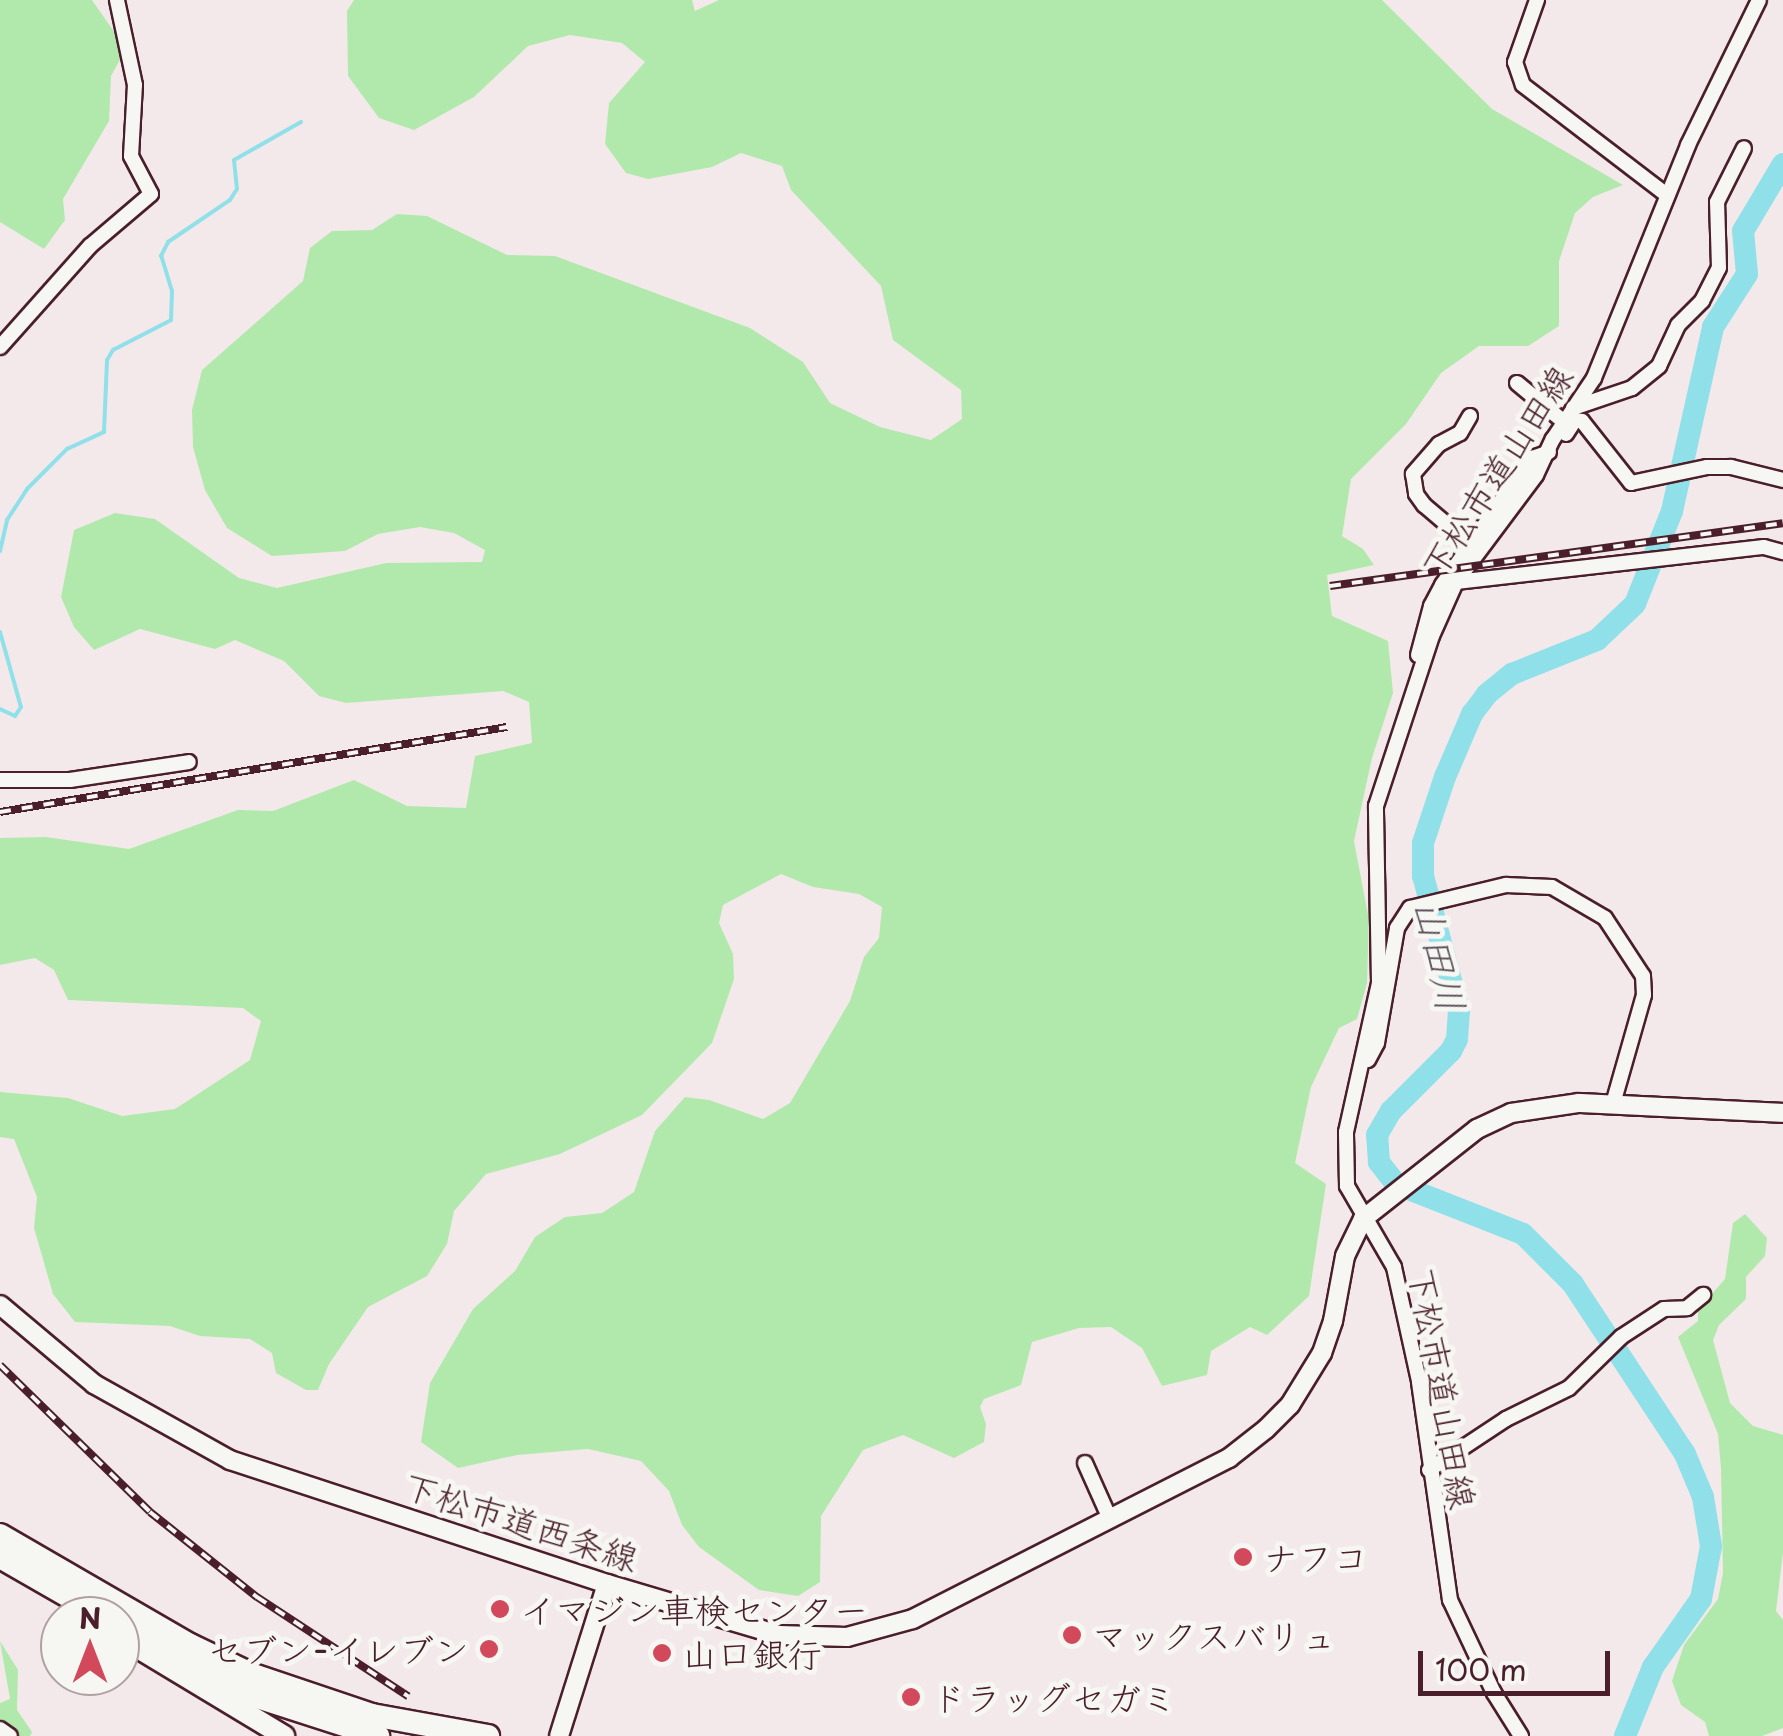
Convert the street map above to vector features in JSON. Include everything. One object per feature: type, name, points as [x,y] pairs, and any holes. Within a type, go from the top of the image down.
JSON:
[{"type":"highway","points":[[0,1535],[190,1645],[253,1675],[372,1714],[488,1736]]},
{"type":"highway","points":[[0,1556],[69,1596]]},
{"type":"highway","points":[[140,1637],[248,1694],[378,1736]]},
{"type":"main road","points":[[25,1571],[61,1596]]},
{"type":"main road","points":[[140,1649],[284,1736]]},
{"type":"street","points":[[0,347],[90,246],[151,194],[131,156],[135,84],[116,0]]},
{"type":"street","points":[[1536,0],[1515,62],[1522,85],[1667,195]]},
{"type":"street","name":"下松市道山田線","points":[[1522,1736],[1494,1694],[1450,1600],[1419,1382],[1394,1267],[1363,1220],[1347,1186],[1344,1162],[1380,948],[1376,806],[1456,582],[1536,475],[1564,421],[1594,378],[1667,195],[1759,0]]},
{"type":"street","points":[[1573,408],[1632,388],[1650,376],[1678,325],[1702,301],[1721,255],[1717,202],[1744,148]]},
{"type":"street","points":[[1518,383],[1527,396],[1564,421]]},
{"type":"street","points":[[1470,416],[1460,434],[1439,444],[1413,474],[1416,494],[1424,506],[1471,545]]},
{"type":"street","points":[[1417,683],[1417,659],[1431,606],[1532,458],[1553,452],[1579,420],[1631,483],[1731,467],[1783,480]]},
{"type":"street","points":[[1456,582],[1764,547],[1783,552]]},
{"type":"street","points":[[0,780],[70,780],[189,762]]},
{"type":"street","points":[[1361,1068],[1377,1042],[1397,928],[1416,906],[1506,885],[1552,887],[1605,918],[1642,976],[1644,995],[1613,1104]]},
{"type":"street","points":[[1363,1220],[1441,1154],[1477,1128],[1511,1113],[1544,1105],[1613,1104],[1783,1113]]},
{"type":"street","name":"下松市道西条線","points":[[0,1305],[94,1384],[230,1460],[607,1584],[779,1634],[847,1637],[913,1619],[1229,1458],[1290,1406],[1322,1354],[1333,1320],[1344,1256],[1363,1220]]},
{"type":"street","points":[[1430,1470],[1506,1419],[1568,1388],[1608,1348],[1664,1309],[1687,1308],[1703,1295]]},
{"type":"street","points":[[1085,1463],[1110,1519]]},
{"type":"street","points":[[559,1736],[607,1584]]},
{"type":"street","points":[[0,1729],[10,1736]]},
{"type":"green space","points":[[0,0],[92,0],[117,36],[121,58],[111,76],[109,121],[63,199],[65,220],[44,249],[0,222]]},
{"type":"green space","points":[[354,0],[692,0],[695,11],[719,0],[1382,0],[1492,109],[1623,185],[1593,197],[1575,213],[1559,261],[1559,326],[1528,346],[1479,346],[1441,373],[1406,424],[1351,479],[1342,536],[1363,549],[1374,565],[1327,575],[1332,616],[1388,641],[1393,693],[1372,758],[1354,841],[1369,920],[1367,983],[1357,1019],[1339,1028],[1311,1087],[1295,1163],[1326,1184],[1309,1296],[1267,1335],[1250,1327],[1211,1351],[1207,1375],[1162,1386],[1142,1348],[1111,1327],[1079,1328],[1032,1342],[1021,1385],[984,1399],[980,1407],[986,1424],[984,1442],[954,1458],[903,1435],[863,1450],[821,1516],[820,1582],[798,1596],[759,1590],[699,1547],[682,1525],[669,1491],[641,1461],[588,1449],[517,1455],[458,1468],[421,1442],[430,1383],[473,1309],[515,1271],[535,1237],[565,1217],[602,1213],[634,1192],[655,1131],[685,1097],[709,1100],[763,1119],[790,1103],[850,1001],[864,957],[879,938],[882,907],[859,894],[813,887],[781,874],[723,905],[719,923],[733,954],[734,979],[712,1043],[642,1115],[560,1154],[486,1174],[454,1211],[447,1244],[427,1276],[368,1307],[329,1364],[318,1390],[306,1390],[276,1373],[272,1353],[250,1339],[200,1336],[170,1326],[75,1322],[53,1294],[34,1228],[37,1197],[14,1139],[0,1137],[0,1092],[68,1098],[122,1116],[175,1109],[250,1060],[261,1021],[243,1008],[68,1000],[54,970],[35,958],[0,965],[0,838],[46,837],[129,849],[238,810],[273,811],[354,780],[407,806],[466,808],[475,756],[532,743],[529,702],[503,691],[346,703],[319,696],[284,661],[235,640],[215,649],[140,629],[94,650],[74,627],[61,597],[74,530],[115,513],[155,519],[239,578],[277,588],[386,563],[482,562],[485,550],[454,533],[420,527],[378,534],[345,551],[272,556],[227,528],[205,490],[193,447],[192,410],[202,370],[303,281],[310,248],[332,231],[372,230],[397,214],[427,216],[507,255],[555,256],[750,328],[803,362],[830,403],[880,427],[931,440],[962,419],[961,390],[893,340],[881,286],[791,190],[782,166],[741,153],[712,167],[648,179],[626,173],[605,144],[609,103],[645,62],[622,43],[570,35],[528,46],[474,97],[414,130],[379,118],[348,76],[347,11]]},
{"type":"green space","points":[[1745,1214],[1767,1238],[1765,1256],[1746,1277],[1746,1299],[1719,1325],[1713,1340],[1730,1403],[1753,1426],[1783,1435],[1783,1552],[1776,1611],[1783,1620],[1783,1728],[1762,1736],[1709,1736],[1705,1722],[1681,1705],[1672,1681],[1684,1645],[1718,1599],[1723,1573],[1721,1469],[1718,1434],[1678,1337],[1698,1321],[1698,1310],[1725,1279],[1733,1223]]},
{"type":"green space","points":[[0,1641],[18,1670],[17,1710],[32,1732],[30,1736],[0,1736],[0,1703],[10,1699]]},
{"type":"waterway","points":[[0,551],[7,520],[27,489],[67,449],[104,432],[107,360],[113,350],[171,320],[172,291],[161,256],[168,242],[230,200],[237,189],[234,160],[301,122]]},
{"type":"waterway","name":"山田川","points":[[1625,1736],[1653,1667],[1701,1599],[1711,1546],[1703,1497],[1685,1454],[1573,1284],[1523,1234],[1396,1184],[1379,1162],[1377,1135],[1391,1111],[1451,1051],[1457,1039],[1459,1010],[1423,876],[1423,843],[1445,777],[1472,714],[1487,694],[1512,674],[1597,640],[1635,604],[1672,511],[1713,327],[1747,274],[1743,231],[1783,164]]},
{"type":"waterway","points":[[0,632],[21,707],[15,716],[0,709]]},
{"type":"railway","points":[[1330,586],[1783,523]]},
{"type":"railway","points":[[0,812],[507,727]]},
{"type":"railway","points":[[0,1365],[150,1512],[257,1597],[408,1696]]},
{"type":"place","name":"ナフコ","points":[[1243,1557]]},
{"type":"place","name":"イマジン車検センター","points":[[500,1609]]},
{"type":"place","name":"マックスバリュ","points":[[1072,1635]]},
{"type":"place","name":"セブン-イレブン","points":[[489,1649]]},
{"type":"place","name":"山口銀行","points":[[662,1653]]},
{"type":"place","name":"ドラッグセガミ","points":[[911,1697]]}]
